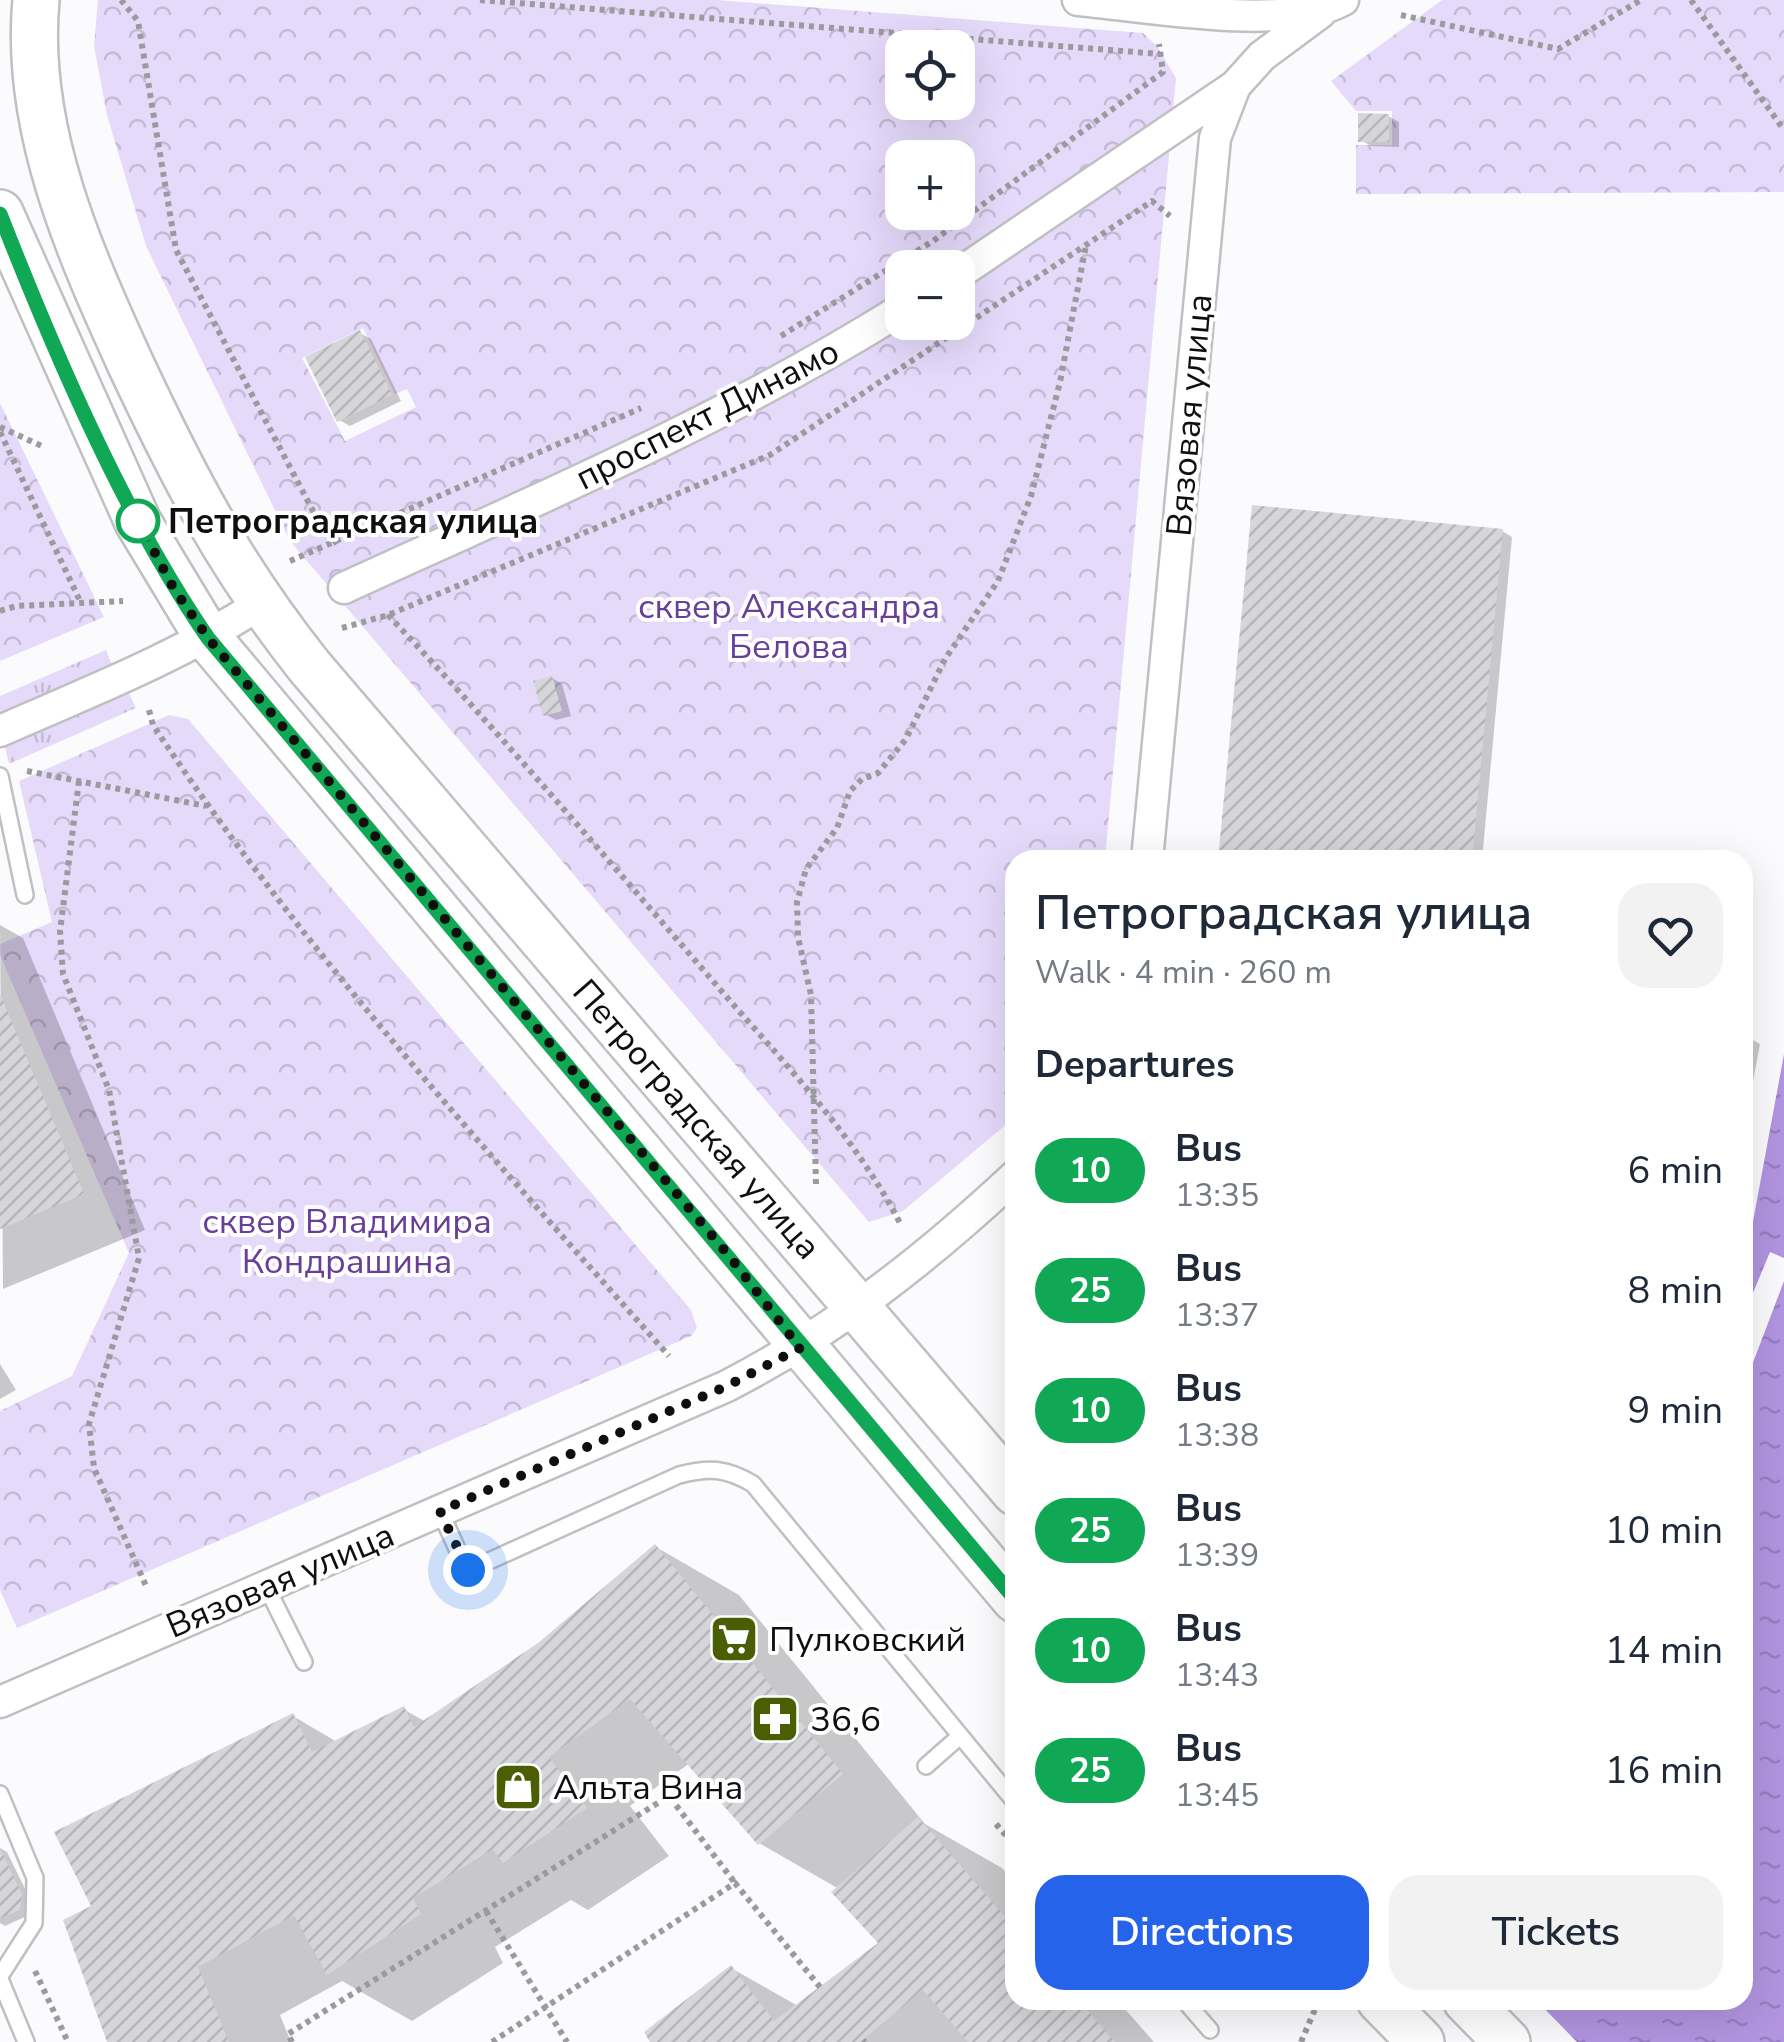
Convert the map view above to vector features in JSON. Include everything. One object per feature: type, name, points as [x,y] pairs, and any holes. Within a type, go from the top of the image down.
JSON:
[{"type":"street","name":"Петроградская улица","points":[[36,0],[38,84],[45,129],[84,262],[192,495],[260,604],[1005,1480]]},
{"type":"street","points":[[1078,0],[1278,16],[1332,6]]},
{"type":"street","name":"Вязовая улица","points":[[1148,850],[1214,138],[1235,86],[1262,56],[1332,6]]},
{"type":"street","points":[[975,262],[1235,86]]},
{"type":"street","name":"Петроградская улица","points":[[0,213],[12,279],[174,589],[208,638],[730,1257],[800,1348],[1005,1586]]},
{"type":"street","points":[[12,279],[84,262]]},
{"type":"street","name":"проспект Динамо","points":[[344,588],[682,433],[821,360],[885,320]]},
{"type":"street","points":[[0,731],[208,638],[260,604]]},
{"type":"street","name":"Вязовая улица","points":[[0,1702],[727,1386],[800,1348],[928,1257],[1005,1185]]},
{"type":"street","points":[[1390,2010],[1421,2042]]},
{"type":"street","points":[[1476,2010],[1507,2042]]},
{"type":"lane","points":[[0,776],[26,895]]},
{"type":"lane","points":[[440,1511],[468,1570],[678,1475],[705,1468],[731,1471],[753,1484],[1005,1790]]},
{"type":"lane","points":[[266,1586],[304,1662]]},
{"type":"lane","points":[[926,1766],[960,1736]]},
{"type":"lane","points":[[0,1794],[36,1878],[34,1923],[0,1977],[26,2042]]},
{"type":"lane","points":[[1193,2010],[1210,2030]]},
{"type":"path","points":[[122,0],[138,22],[176,250],[313,511],[336,544]]},
{"type":"path","points":[[480,0],[1160,54]]},
{"type":"path","points":[[1401,16],[1558,48],[1641,0]]},
{"type":"path","points":[[1690,0],[1784,130]]},
{"type":"path","points":[[771,342],[933,241],[1162,72],[1158,39]]},
{"type":"path","points":[[342,628],[388,615],[770,455],[1152,201],[1170,216]]},
{"type":"path","points":[[816,1184],[811,995],[798,937],[797,902],[806,870],[836,828],[850,792],[862,780],[878,773],[906,739],[945,658],[998,581],[1031,496],[1060,382],[1086,246]]},
{"type":"path","points":[[290,562],[652,403]]},
{"type":"path","points":[[0,430],[44,447]]},
{"type":"path","points":[[0,430],[81,603]]},
{"type":"path","points":[[0,611],[16,606],[123,601]]},
{"type":"path","points":[[388,615],[478,709],[815,1101],[885,1194],[900,1225]]},
{"type":"path","points":[[149,710],[154,725],[207,806],[414,1069],[669,1356]]},
{"type":"path","points":[[16,769],[207,806]]},
{"type":"path","points":[[79,781],[60,931],[63,974],[109,1090],[139,1258],[89,1424],[94,1468],[146,1586]]},
{"type":"path","points":[[292,2042],[288,2034],[668,1796],[820,1987]]},
{"type":"path","points":[[492,2042],[734,1883]]},
{"type":"path","points":[[486,1911],[567,2042]]},
{"type":"path","points":[[22,1943],[68,2042]]},
{"type":"path","points":[[1301,2042],[1315,2010]]},
{"type":"green space","name":"сквер Александра Белова","points":[[98,0],[717,0],[1143,33],[1157,46],[1176,78],[1106,850],[1005,850],[1005,1125],[903,1211],[869,1222],[290,541],[146,246],[107,115],[94,46]],"holes":[[[363,328],[395,394],[407,389],[416,407],[345,441],[302,358]]]},
{"type":"green space","points":[[1442,0],[1784,0],[1784,192],[1356,194],[1356,145],[1392,145],[1392,111],[1356,111],[1331,81]]},
{"type":"green space","points":[[0,403],[104,617],[0,661]]},
{"type":"green space","points":[[106,650],[112,665],[0,714],[0,696]]},
{"type":"green space","points":[[128,691],[136,708],[9,764],[4,743]]},
{"type":"green space","name":"сквер Владимира Кондрашина","points":[[169,715],[188,719],[691,1310],[697,1328],[691,1336],[17,1628],[0,1590],[0,1411],[72,1376],[129,1253],[0,955],[0,944],[52,922],[19,781]]},
{"type":"water","points":[[1784,1054],[1784,2042],[1375,2042],[1407,2010],[1753,2010],[1753,1222]]},
{"type":"pier","points":[[1770,1252],[1784,1258],[1784,1281],[1753,1363],[1753,1293]]},
{"type":"pier","points":[[1400,2010],[1546,2010],[1577,2042],[1370,2042]]},
{"type":"building","points":[[1358,113],[1389,114],[1389,142],[1358,142]]},
{"type":"building","points":[[360,330],[392,395],[337,422],[305,357]]},
{"type":"building","points":[[1252,505],[1503,529],[1473,850],[1219,850]]},
{"type":"building","points":[[552,676],[562,711],[543,716],[533,681]]},
{"type":"building","points":[[0,994],[84,1194],[0,1229]]},
{"type":"building","points":[[655,1544],[843,1774],[758,1845],[630,1699],[549,1757],[587,1808],[503,1863],[493,1849],[413,1898],[421,1914],[327,1975],[294,1915],[198,1967],[229,2042],[107,2042],[63,1920],[91,1906],[54,1832],[293,1713],[312,1752],[404,1706],[414,1727],[538,1643]]},
{"type":"building","points":[[918,1817],[1005,1917],[1005,2010],[1087,2010],[1115,2042],[968,2042],[923,1990],[860,2042],[650,2042],[644,2032],[731,1965],[774,2021],[878,1943],[831,1892]]},
{"type":"building","points":[[0,1849],[22,1894],[20,1910],[0,1918]]},
{"type":"bus line","name":"10","points":[[0,214],[138,522],[174,589],[208,638],[730,1257],[800,1348],[1005,1588]]},
{"type":"place","name":"Петроградская улица","points":[[138,521]]},
{"type":"place","name":"Пулковский","points":[[734,1639]]},
{"type":"place","name":"36,6","points":[[775,1719]]},
{"type":"place","name":"Альта Вина","points":[[518,1787]]},
{"type":"route","points":[[138,521],[174,589],[208,638],[730,1257],[800,1348],[727,1386],[440,1511],[468,1570]]}]
